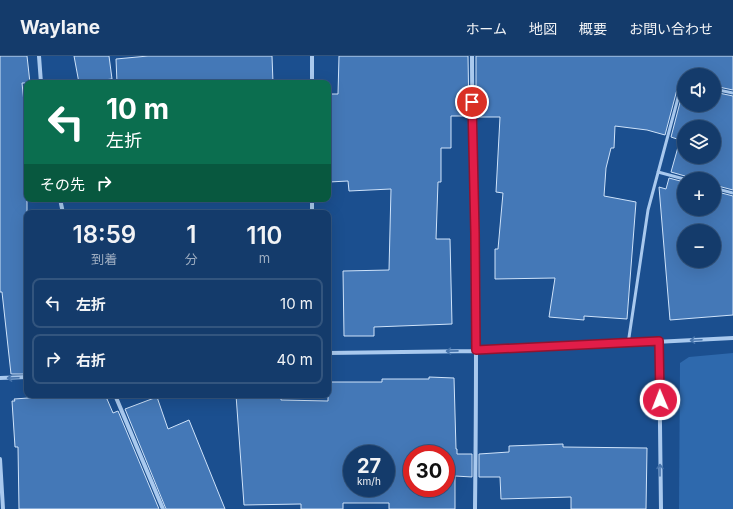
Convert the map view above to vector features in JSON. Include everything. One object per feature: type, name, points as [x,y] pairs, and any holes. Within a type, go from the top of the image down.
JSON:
[{"type":"street","points":[[39,56],[41,80]]},
{"type":"street","points":[[312,56],[312,80]]},
{"type":"street","points":[[472,56],[476,350],[475,509]]},
{"type":"street","points":[[331,353],[476,350],[733,338]]},
{"type":"street","points":[[659,341],[660,509]]},
{"type":"street","points":[[0,378],[24,377]]},
{"type":"street","points":[[116,398],[163,509]]},
{"type":"street","points":[[0,459],[3,509]]},
{"type":"lane","points":[[721,90],[733,93]]},
{"type":"lane","points":[[628,344],[648,210],[677,102]]},
{"type":"lane","points":[[658,172],[677,177]]},
{"type":"lane","points":[[721,190],[733,193]]},
{"type":"shaded area","points":[[733,353],[733,509],[679,509],[680,363],[689,357]]},
{"type":"building","points":[[0,56],[27,56],[30,80],[24,80],[24,83],[22,83],[24,102],[24,202],[27,202],[27,210],[24,210],[24,374],[11,374],[2,292],[0,292]]},
{"type":"building","points":[[74,56],[109,56],[112,79],[78,80]]},
{"type":"building","points":[[148,56],[272,56],[273,80],[117,80],[116,59]]},
{"type":"building","points":[[339,56],[468,56],[469,116],[451,116],[451,148],[441,148],[441,182],[438,182],[436,239],[450,239],[452,324],[374,327],[374,336],[344,336],[343,271],[389,270],[391,189],[349,191],[348,181],[331,182],[331,94],[338,94]]},
{"type":"building","points":[[476,56],[733,56],[733,90],[721,87],[721,68],[677,68],[677,90],[665,135],[647,130],[615,126],[614,148],[611,148],[606,168],[604,196],[636,202],[627,319],[584,316],[584,320],[549,317],[555,278],[495,279],[495,249],[498,249],[503,193],[496,192],[500,117],[476,117]]},
{"type":"building","points":[[721,93],[733,96],[733,190],[721,187],[721,172],[677,172],[677,174],[671,172],[677,151],[677,164],[721,164],[721,120],[677,120],[677,139],[671,137],[678,112],[721,112]]},
{"type":"building","points":[[669,178],[677,180],[677,216],[721,216],[721,193],[733,196],[733,315],[670,320],[659,187],[666,189]]},
{"type":"building","points":[[429,377],[454,378],[456,449],[457,454],[472,454],[472,477],[455,476],[455,445],[403,445],[403,497],[455,497],[455,509],[389,509],[389,503],[343,503],[343,509],[301,509],[301,504],[244,505],[236,398],[281,398],[281,400],[328,401],[328,398],[331,398],[331,382],[382,382],[382,379],[429,379]]},
{"type":"building","points":[[106,398],[113,413],[118,411],[159,509],[19,509],[18,447],[15,447],[12,401],[15,401],[14,399]]},
{"type":"building","points":[[157,398],[168,429],[189,420],[225,509],[166,509],[125,409]]},
{"type":"building","points":[[563,444],[563,447],[647,448],[646,509],[571,509],[571,497],[501,499],[500,477],[479,477],[479,454],[509,452],[509,446]]},
{"type":"route","points":[[472,102],[476,350],[628,344],[659,341],[660,400]]}]
